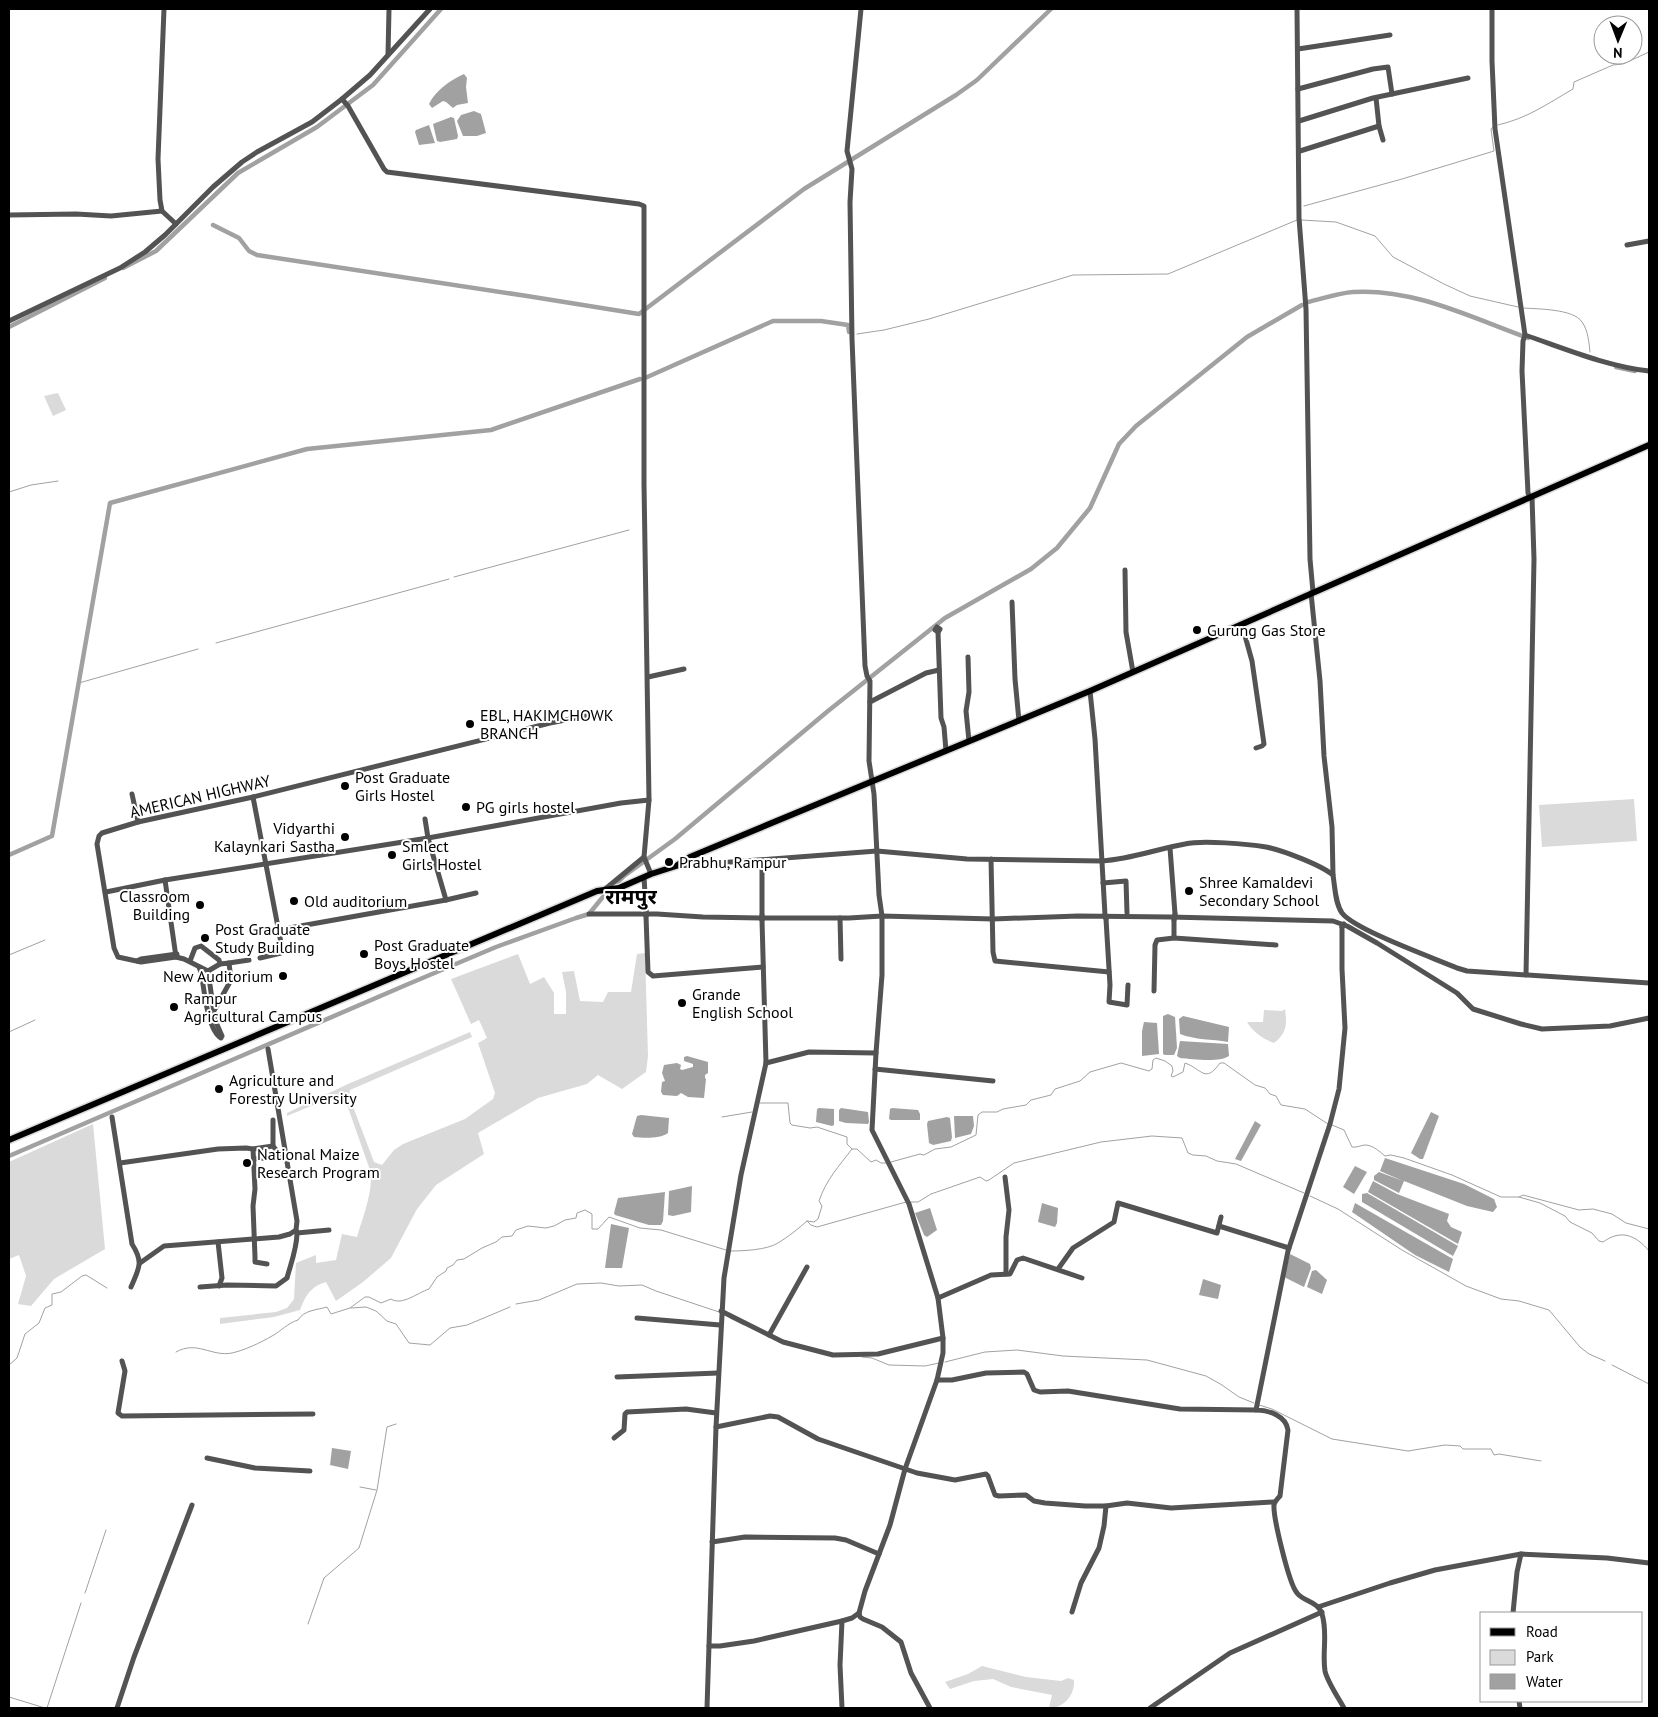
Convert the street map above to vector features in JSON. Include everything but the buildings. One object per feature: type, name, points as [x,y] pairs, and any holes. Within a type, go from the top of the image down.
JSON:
[{"type":"main road","points":[[9,1140],[597,891],[619,888],[651,874],[676,866],[690,857],[1090,691],[1242,625],[1312,592],[1649,446]]},
{"type":"street","points":[[164,9],[158,159],[162,211],[176,224]]},
{"type":"street","points":[[388,56],[389,9]]},
{"type":"street","points":[[9,321],[120,268],[145,252],[242,162],[345,102],[430,9]]},
{"type":"street","points":[[709,1646],[754,1641],[842,1621],[855,1617],[859,1612],[890,1525],[905,1469],[937,1380],[943,1353],[938,1298],[908,1202],[872,1130],[882,975],[882,918],[879,895],[874,794],[869,761],[870,702],[852,339],[849,161],[847,151],[861,9]]},
{"type":"street","points":[[1298,9],[1300,220],[1306,309],[1310,559],[1324,756],[1332,827],[1333,875],[1341,912],[1347,919],[1379,935],[1468,971],[1649,983]]},
{"type":"street","points":[[1492,9],[1494,127],[1525,335],[1523,341],[1523,380],[1528,493],[1531,497],[1534,559],[1526,975]]},
{"type":"street","points":[[1298,49],[1390,35]]},
{"type":"street","points":[[1298,89],[1373,69],[1388,68],[1392,94]]},
{"type":"street","points":[[1299,121],[1376,98],[1468,78]]},
{"type":"street","points":[[1376,98],[1379,126],[1383,140]]},
{"type":"street","points":[[345,102],[387,172],[644,206],[644,484],[649,800],[644,859],[651,874]]},
{"type":"street","points":[[1300,151],[1379,126]]},
{"type":"street","points":[[9,215],[76,214],[111,216],[162,211]]},
{"type":"street","points":[[1627,244],[1649,241]]},
{"type":"street","points":[[1525,335],[1597,360],[1649,371]]},
{"type":"street","points":[[1125,570],[1126,632],[1133,672]]},
{"type":"street","points":[[1012,602],[1015,678],[1019,720]]},
{"type":"street","points":[[1242,625],[1252,661],[1264,744],[1256,748]]},
{"type":"street","points":[[938,632],[941,718],[944,727],[946,751]]},
{"type":"street","points":[[968,657],[969,692],[966,711],[969,741]]},
{"type":"street","points":[[648,677],[684,669]]},
{"type":"street","points":[[870,702],[926,672],[939,670]]},
{"type":"street","points":[[1090,691],[1104,883],[1109,1002],[1127,1005],[1128,984]]},
{"type":"street","name":"AMERICAN HIGHWAY","points":[[208,971],[176,955],[147,962],[118,957],[114,948],[97,844],[99,836],[107,831],[138,822],[253,797],[550,723],[586,716]]},
{"type":"street","points":[[132,794],[138,822]]},
{"type":"street","points":[[253,797],[282,948],[281,953],[260,958]]},
{"type":"street","points":[[106,892],[165,880],[428,838],[621,803],[649,800]]},
{"type":"street","points":[[425,819],[428,838],[446,900]]},
{"type":"street","points":[[676,866],[877,851],[991,859],[1102,861],[1116,860],[1201,842],[1266,847],[1320,867],[1333,875]]},
{"type":"street","points":[[1170,848],[1174,938]]},
{"type":"street","points":[[606,890],[644,859]]},
{"type":"street","points":[[991,859],[993,952],[995,960],[1109,972]]},
{"type":"street","points":[[707,1708],[721,1311],[728,1250],[741,1175],[766,1063],[762,860]]},
{"type":"street","points":[[644,877],[648,972],[650,974],[653,976],[763,967]]},
{"type":"street","points":[[165,880],[176,955]]},
{"type":"street","points":[[1104,883],[1126,881],[1126,913]]},
{"type":"street","points":[[278,930],[476,894]]},
{"type":"street","points":[[589,914],[993,920],[1078,916],[1333,922],[1347,926],[1377,943],[1457,993],[1473,1009],[1521,1024],[1542,1030],[1610,1026],[1649,1018]]},
{"type":"street","points":[[840,918],[841,959]]},
{"type":"street","points":[[1256,1410],[1289,1248],[1329,1125],[1338,1089],[1345,1028],[1342,969],[1343,925],[1347,919]]},
{"type":"street","points":[[1154,991],[1155,944],[1157,940],[1174,938],[1276,945]]},
{"type":"street","points":[[220,964],[219,960],[201,946],[195,948],[192,963],[200,968],[211,1024],[217,1036],[221,1037],[216,1026],[208,971],[220,964],[249,960]]},
{"type":"street","points":[[214,1010],[232,980],[229,963]]},
{"type":"street","points":[[200,1287],[276,1286],[287,1278],[293,1250],[297,1246],[297,1221],[284,1156],[268,1049]]},
{"type":"street","points":[[766,1063],[809,1052],[876,1053]]},
{"type":"street","points":[[875,1069],[993,1081]]},
{"type":"street","points":[[112,1117],[132,1242],[140,1264]]},
{"type":"street","points":[[273,1120],[273,1146],[284,1156]]},
{"type":"street","points":[[120,1163],[218,1148],[252,1149],[273,1146]]},
{"type":"street","points":[[252,1149],[254,1159],[255,1189],[253,1206],[256,1262],[267,1264]]},
{"type":"street","points":[[254,1159],[284,1156]]},
{"type":"street","points":[[1005,1177],[1008,1210],[1006,1274]]},
{"type":"street","points":[[1058,1269],[1073,1248],[1114,1222],[1118,1203],[1217,1234],[1221,1216]]},
{"type":"street","points":[[1219,1226],[1289,1248]]},
{"type":"street","points":[[131,1287],[140,1264],[164,1246],[286,1236],[296,1232],[329,1230]]},
{"type":"street","points":[[218,1242],[222,1278],[219,1286]]},
{"type":"street","points":[[938,1298],[992,1275],[1010,1274],[1018,1260],[1024,1258],[1082,1278]]},
{"type":"street","points":[[769,1335],[807,1267]]},
{"type":"street","points":[[721,1311],[783,1342],[840,1356],[886,1352],[943,1338]]},
{"type":"street","points":[[637,1318],[720,1325]]},
{"type":"street","points":[[122,1361],[125,1371],[118,1413],[122,1416],[313,1414]]},
{"type":"street","points":[[716,1427],[770,1416],[778,1417],[818,1439],[917,1473],[955,1480],[986,1474],[995,1495],[1026,1495],[1034,1501],[1045,1503],[1106,1506],[1127,1503],[1172,1508],[1274,1502],[1280,1496],[1288,1430],[1287,1423],[1284,1419],[1263,1410],[1180,1409],[1068,1391],[1040,1392],[1034,1390],[1027,1374],[1024,1372],[986,1373],[952,1380],[937,1380]]},
{"type":"street","points":[[617,1378],[718,1373]]},
{"type":"street","points":[[614,1438],[624,1430],[625,1414],[627,1412],[686,1409],[716,1413]]},
{"type":"street","points":[[207,1458],[255,1468],[310,1471]]},
{"type":"street","points":[[1274,1502],[1274,1514],[1281,1546],[1296,1592],[1302,1598],[1313,1602],[1320,1609],[1325,1626],[1325,1673],[1344,1708]]},
{"type":"street","points":[[117,1708],[134,1657],[192,1505]]},
{"type":"street","points":[[1072,1612],[1081,1583],[1099,1548],[1106,1506]]},
{"type":"street","points":[[712,1542],[745,1537],[835,1538],[846,1540],[879,1554]]},
{"type":"street","points":[[1513,1612],[1517,1572],[1521,1554]]},
{"type":"street","points":[[1150,1708],[1230,1653],[1320,1609],[1390,1582],[1436,1570],[1521,1554],[1607,1558],[1649,1563]]},
{"type":"street","points":[[859,1612],[860,1617],[882,1627],[901,1642],[911,1673],[930,1708]]},
{"type":"street","points":[[842,1621],[840,1664],[842,1708]]},
{"type":"green space","points":[[58,393],[66,410],[53,416],[44,396]]},
{"type":"green space","points":[[1634,799],[1637,841],[1542,847],[1539,805]]},
{"type":"green space","points":[[645,953],[648,1056],[646,1072],[622,1089],[598,1075],[587,1084],[538,1098],[478,1133],[484,1154],[436,1185],[417,1209],[391,1258],[363,1282],[336,1301],[326,1282],[316,1286],[309,1292],[300,1310],[274,1317],[220,1324],[220,1318],[276,1312],[287,1308],[294,1299],[296,1263],[316,1255],[316,1263],[336,1260],[342,1234],[357,1237],[369,1197],[371,1173],[345,1099],[337,1095],[287,1116],[287,1113],[348,1084],[470,1032],[472,1037],[350,1090],[349,1096],[374,1162],[382,1165],[394,1150],[403,1144],[465,1119],[493,1099],[495,1093],[478,1043],[487,1038],[479,1020],[471,1024],[451,979],[518,954],[530,984],[544,977],[554,993],[554,1014],[566,1014],[566,992],[562,972],[574,971],[580,1001],[603,1002],[608,992],[631,992],[637,954]]},
{"type":"green space","points":[[1285,1009],[1284,1032],[1274,1043],[1259,1035],[1247,1022],[1263,1022],[1264,1010],[1282,1011]]},
{"type":"green space","points":[[93,1124],[105,1249],[54,1279],[31,1306],[18,1304],[26,1276],[19,1255],[9,1259],[9,1162]]},
{"type":"green space","points":[[982,1666],[1026,1677],[1061,1681],[1068,1678],[1074,1680],[1073,1691],[1064,1703],[1049,1708],[1052,1695],[1011,1687],[993,1679],[974,1681],[950,1689],[945,1682],[968,1674]]},
{"type":"water","points":[[464,74],[467,78],[468,103],[457,105],[453,108],[443,101],[432,108],[429,104],[439,90],[453,79]]},
{"type":"water","points":[[474,111],[481,114],[486,133],[477,136],[463,136],[457,121],[461,115]]},
{"type":"water","points":[[451,117],[454,118],[457,139],[437,141],[433,124]]},
{"type":"water","points":[[429,125],[435,143],[419,145],[416,130]]},
{"type":"water","points":[[1168,1014],[1175,1017],[1177,1048],[1174,1055],[1163,1054],[1163,1016]]},
{"type":"water","points":[[1183,1016],[1229,1027],[1228,1042],[1180,1034],[1179,1019]]},
{"type":"water","points":[[1144,1022],[1157,1023],[1159,1054],[1142,1056]]},
{"type":"water","points":[[1180,1041],[1228,1044],[1229,1056],[1212,1060],[1180,1058],[1177,1056]]},
{"type":"water","points":[[687,1056],[708,1062],[708,1073],[705,1075],[704,1098],[688,1097],[681,1093],[677,1096],[663,1095],[661,1092],[662,1082],[665,1081],[662,1073],[664,1065],[677,1063],[681,1065],[680,1069],[682,1070],[693,1067],[693,1064],[684,1061],[684,1057]]},
{"type":"water","points":[[841,1108],[868,1112],[868,1124],[839,1121],[839,1110]]},
{"type":"water","points":[[817,1109],[834,1109],[834,1125],[816,1122]]},
{"type":"water","points":[[890,1109],[918,1110],[920,1120],[891,1120],[889,1119]]},
{"type":"water","points":[[1431,1112],[1439,1116],[1423,1159],[1420,1159],[1411,1153]]},
{"type":"water","points":[[637,1116],[669,1118],[668,1133],[656,1137],[634,1137],[632,1134]]},
{"type":"water","points":[[954,1116],[973,1116],[974,1126],[971,1134],[955,1138]]},
{"type":"water","points":[[950,1118],[951,1141],[933,1145],[929,1143],[928,1121]]},
{"type":"water","points":[[1255,1121],[1261,1125],[1241,1161],[1235,1159]]},
{"type":"water","points":[[1385,1158],[1464,1184],[1494,1199],[1497,1207],[1493,1212],[1467,1206],[1404,1181],[1399,1193],[1374,1180],[1374,1176],[1379,1172],[1403,1181],[1380,1171]]},
{"type":"water","points":[[1355,1166],[1367,1172],[1354,1194],[1343,1187]]},
{"type":"water","points":[[1373,1181],[1397,1194],[1449,1214],[1447,1221],[1451,1227],[1462,1232],[1458,1244],[1368,1192]]},
{"type":"water","points":[[692,1186],[691,1212],[673,1216],[668,1215],[669,1191]]},
{"type":"water","points":[[665,1192],[663,1221],[661,1225],[649,1225],[615,1215],[614,1213],[618,1198]]},
{"type":"water","points":[[1367,1193],[1458,1246],[1453,1256],[1362,1202],[1362,1194]]},
{"type":"water","points":[[1042,1203],[1058,1208],[1055,1227],[1038,1222]]},
{"type":"water","points":[[1355,1203],[1453,1259],[1449,1272],[1415,1255],[1352,1212]]},
{"type":"water","points":[[930,1208],[937,1230],[927,1237],[924,1235],[915,1213]]},
{"type":"water","points":[[611,1224],[629,1228],[622,1268],[605,1268]]},
{"type":"water","points":[[1290,1254],[1310,1264],[1311,1268],[1304,1287],[1284,1277]]},
{"type":"water","points":[[1316,1270],[1327,1280],[1322,1294],[1307,1287],[1312,1271]]},
{"type":"water","points":[[1203,1279],[1221,1285],[1218,1299],[1199,1295]]},
{"type":"water","points":[[332,1448],[351,1451],[348,1469],[330,1465]]},
{"type":"waterway","points":[[123,268],[156,251],[238,173],[317,127],[373,85],[441,9]]},
{"type":"waterway","points":[[213,225],[239,238],[249,251],[257,255],[639,314],[804,189],[977,80],[1051,9]]},
{"type":"waterway","points":[[1498,125],[1519,119],[1546,105],[1573,89],[1574,82],[1649,52]]},
{"type":"waterway","points":[[1304,206],[1494,151],[1491,129],[1494,126]]},
{"type":"waterway","points":[[857,334],[884,330],[929,319],[1073,275],[1168,274],[1297,220]]},
{"type":"waterway","points":[[1301,220],[1336,222],[1375,236],[1393,257],[1444,284],[1470,296],[1518,307]]},
{"type":"waterway","points":[[9,327],[105,278]]},
{"type":"waterway","points":[[1308,302],[1353,292],[1376,292],[1398,295],[1442,306],[1528,338]]},
{"type":"waterway","points":[[9,1156],[496,947],[589,914],[624,876],[675,839],[828,711],[945,618],[1031,569],[1057,548],[1090,508],[1119,444],[1136,426],[1247,337],[1302,305]]},
{"type":"waterway","points":[[1523,308],[1555,310],[1572,314],[1582,322],[1586,329],[1590,352]]},
{"type":"waterway","points":[[645,378],[773,321],[821,321],[848,325],[849,332]]},
{"type":"waterway","points":[[1616,367],[1635,371]]},
{"type":"waterway","points":[[9,855],[52,836],[110,503],[307,449],[491,430],[640,379]]},
{"type":"waterway","points":[[9,492],[31,485],[58,481]]},
{"type":"waterway","points":[[454,577],[629,530]]},
{"type":"waterway","points":[[216,643],[449,579]]},
{"type":"waterway","points":[[79,683],[198,649]]},
{"type":"waterway","points":[[9,955],[45,940]]},
{"type":"waterway","points":[[9,1032],[35,1020]]},
{"type":"waterway","points":[[891,1162],[920,1154],[924,1155],[935,1149],[951,1147],[976,1135],[978,1115],[982,1112],[997,1112],[1003,1109],[1026,1105],[1031,1100],[1051,1095],[1055,1089],[1080,1081],[1090,1072],[1121,1063],[1149,1071],[1152,1069],[1153,1060],[1156,1058],[1172,1066],[1171,1076],[1173,1077],[1183,1072],[1185,1063],[1207,1074],[1211,1073],[1220,1063],[1224,1063],[1255,1085],[1265,1088],[1270,1094],[1276,1096],[1281,1105],[1305,1109],[1328,1124]]},
{"type":"waterway","points":[[760,1103],[788,1103],[790,1123],[792,1125],[810,1128],[817,1127],[847,1137],[847,1144],[852,1149]]},
{"type":"waterway","points":[[722,1117],[752,1112]]},
{"type":"waterway","points":[[1332,1125],[1344,1130],[1352,1147],[1368,1145],[1385,1156],[1391,1155],[1404,1158],[1452,1175],[1501,1197],[1519,1197],[1540,1203],[1592,1233],[1599,1241],[1603,1242],[1616,1236],[1628,1236],[1639,1241],[1649,1251]]},
{"type":"waterway","points":[[910,1202],[918,1202],[931,1194],[980,1177],[986,1181],[989,1180],[1014,1163],[1101,1142],[1152,1136],[1182,1138],[1188,1153],[1236,1164],[1304,1193]]},
{"type":"waterway","points":[[730,1251],[755,1250],[768,1247],[789,1236],[807,1221],[814,1222],[818,1219],[822,1206],[819,1201],[825,1186],[852,1149],[857,1149],[871,1162],[876,1160],[886,1163]]},
{"type":"waterway","points":[[1519,1197],[1523,1195],[1579,1210],[1593,1209],[1612,1214],[1626,1223],[1649,1229]]},
{"type":"waterway","points":[[1310,1196],[1338,1209],[1402,1250],[1466,1286],[1501,1299],[1519,1301],[1549,1310],[1580,1347],[1589,1354],[1605,1361]]},
{"type":"waterway","points":[[807,1221],[817,1227],[906,1202]]},
{"type":"waterway","points":[[176,1352],[197,1348],[217,1353],[232,1353],[267,1339],[311,1311],[327,1307],[331,1314],[350,1308],[365,1297],[381,1303],[391,1299],[395,1301],[405,1300],[429,1289],[437,1277],[457,1260],[464,1259],[502,1237],[512,1236],[516,1230],[528,1226],[546,1228],[554,1226],[565,1220],[576,1218],[577,1213],[585,1210],[592,1214],[592,1229],[598,1229],[609,1217],[640,1228],[661,1230],[726,1250]]},
{"type":"waterway","points":[[9,1365],[17,1358],[25,1334],[39,1323],[45,1308],[52,1305],[52,1294],[61,1292],[86,1275],[107,1288]]},
{"type":"waterway","points":[[516,1304],[539,1300],[577,1284],[601,1283],[619,1286],[642,1285],[719,1312]]},
{"type":"waterway","points":[[351,1308],[366,1307],[376,1311],[387,1321],[396,1324],[409,1343],[430,1345],[450,1328],[467,1325],[510,1307]]},
{"type":"waterway","points":[[730,1318],[744,1325]]},
{"type":"waterway","points":[[945,1362],[985,1352],[1017,1350],[1063,1356],[1147,1360],[1206,1376],[1239,1397],[1254,1403]]},
{"type":"waterway","points":[[862,1357],[872,1358],[889,1365],[925,1366],[939,1363]]},
{"type":"waterway","points":[[1612,1365],[1649,1384]]},
{"type":"waterway","points":[[1259,1405],[1272,1409],[1332,1439],[1408,1451],[1445,1445],[1460,1446],[1463,1449],[1491,1449],[1494,1455],[1499,1454],[1541,1461]]},
{"type":"waterway","points":[[308,1624],[324,1578],[359,1548],[377,1490],[387,1427],[396,1424]]},
{"type":"waterway","points":[[360,1487],[376,1490]]},
{"type":"waterway","points":[[85,1593],[106,1530]]},
{"type":"waterway","points":[[47,1708],[81,1603]]},
{"type":"waterway","points":[[9,1697],[45,1708]]},
{"type":"place","name":"Gurung Gas Store","points":[[1197,630]]},
{"type":"place","name":"EBL, HAKIMCHOWK BRANCH","points":[[470,724]]},
{"type":"place","name":"Post Graduate Girls Hostel","points":[[345,786]]},
{"type":"place","name":"PG girls hostel","points":[[466,807]]},
{"type":"place","name":"Vidyarthi Kalaynkari Sastha","points":[[345,837]]},
{"type":"place","name":"Smlect Girls Hostel","points":[[392,855]]},
{"type":"place","name":"Prabhu, Rampur","points":[[669,862]]},
{"type":"place","name":"Shree Kamaldevi Secondary School","points":[[1189,891]]},
{"type":"place","name":"Old auditorium","points":[[294,901]]},
{"type":"place","name":"Classroom Building","points":[[200,905]]},
{"type":"place","name":"Post Graduate Study Building","points":[[205,938]]},
{"type":"place","name":"Post Graduate Boys Hostel","points":[[364,954]]},
{"type":"place","name":"New Auditorium","points":[[283,976]]},
{"type":"place","name":"Grande English School","points":[[682,1003]]},
{"type":"place","name":"Rampur Agricultural Campus","points":[[174,1007]]},
{"type":"place","name":"Agriculture and Forestry University","points":[[219,1089]]},
{"type":"place","name":"National Maize Research Program","points":[[247,1163]]},
{"type":"district","name":"रामपुर","points":[[631,896]]}]
